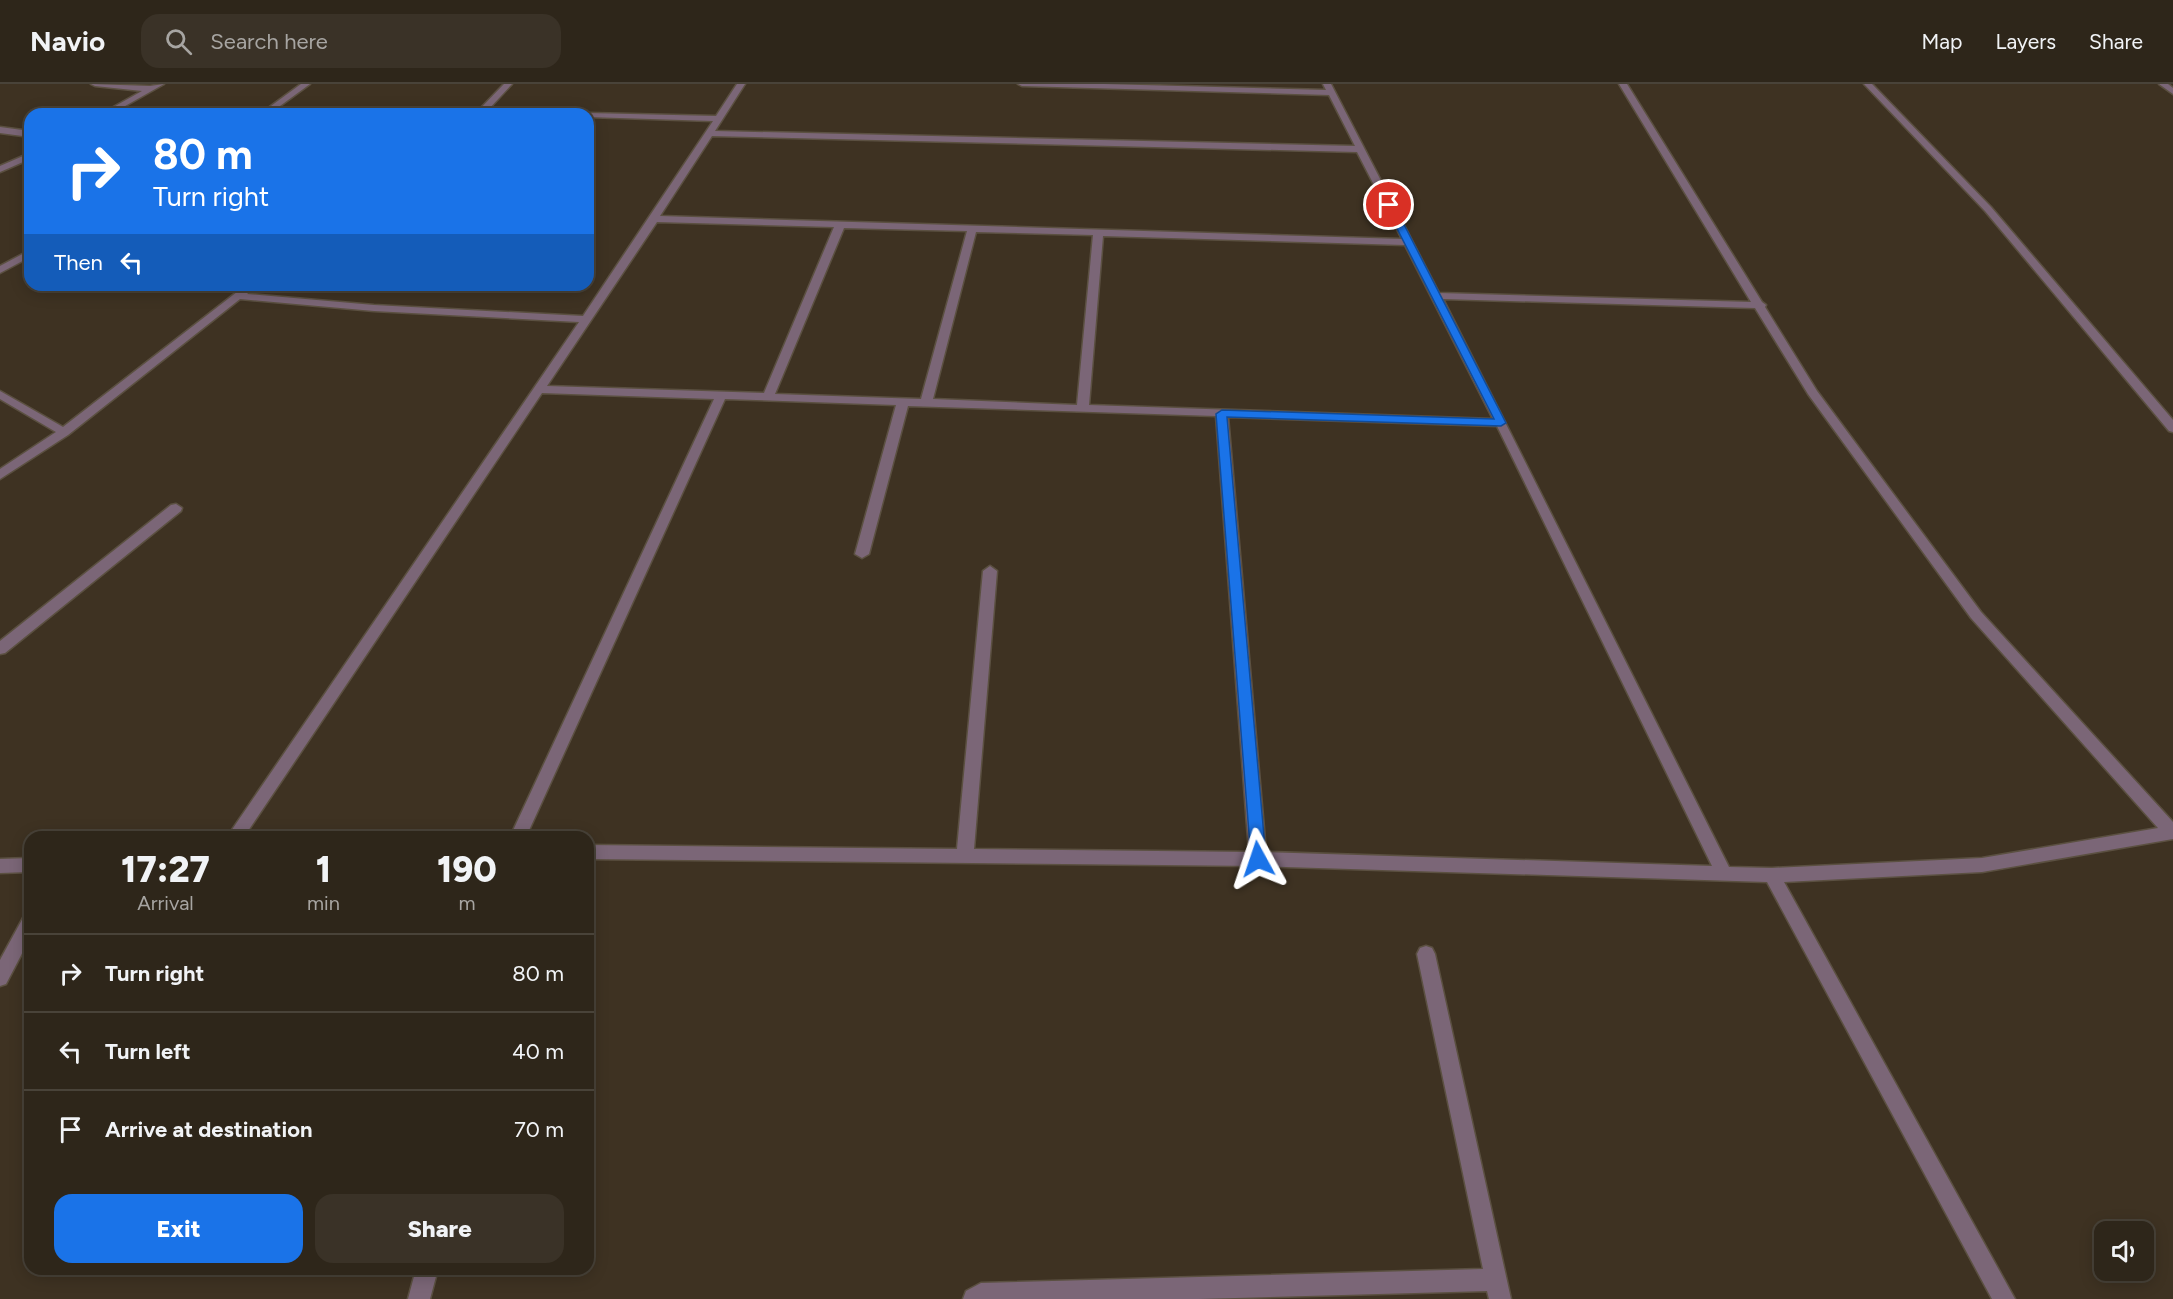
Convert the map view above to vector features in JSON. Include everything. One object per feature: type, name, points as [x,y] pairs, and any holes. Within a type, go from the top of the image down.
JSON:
[{"type":"street","points":[[95,84],[152,89]]},
{"type":"street","points":[[116,108],[160,84]]},
{"type":"street","points":[[272,108],[306,84]]},
{"type":"street","points":[[485,108],[508,84]]},
{"type":"street","points":[[239,831],[587,319],[741,84]]},
{"type":"street","points":[[1022,84],[1329,88],[1501,423],[1724,874]]},
{"type":"street","points":[[1623,84],[1761,305],[1812,392],[1976,615],[2173,832]]},
{"type":"street","points":[[1868,84],[1988,209],[2173,428]]},
{"type":"street","points":[[2163,84],[2173,92]]},
{"type":"street","points":[[594,116],[720,119]]},
{"type":"street","points":[[0,130],[24,133]]},
{"type":"street","points":[[709,133],[1360,149]]},
{"type":"street","points":[[0,169],[24,159]]},
{"type":"street","points":[[654,219],[1409,243]]},
{"type":"street","points":[[768,397],[840,225]]},
{"type":"street","points":[[926,403],[972,229]]},
{"type":"street","points":[[1083,408],[1098,233]]},
{"type":"street","points":[[0,270],[24,256]]},
{"type":"street","points":[[0,475],[64,432],[244,291]]},
{"type":"street","points":[[237,296],[374,308],[587,319]]},
{"type":"street","points":[[1436,296],[1761,305]]},
{"type":"street","points":[[539,389],[1501,423]]},
{"type":"street","points":[[0,394],[64,432]]},
{"type":"street","points":[[521,831],[721,395]]},
{"type":"street","points":[[862,554],[903,402]]},
{"type":"street","points":[[1222,414],[1258,859]]},
{"type":"street","points":[[0,649],[176,508]]},
{"type":"street","points":[[965,854],[990,571]]},
{"type":"street","points":[[594,852],[965,854],[1258,859],[1772,875],[1982,865],[2173,832]]},
{"type":"street","points":[[0,866],[24,865]]},
{"type":"street","points":[[1772,875],[2004,1299]]},
{"type":"street","points":[[0,978],[24,932]]},
{"type":"street","points":[[974,1299],[981,1294],[1498,1289],[1426,954]]},
{"type":"street","points":[[419,1299],[426,1275]]},
{"type":"route","points":[[1258,859],[1222,414],[1501,423],[1389,205]]}]
